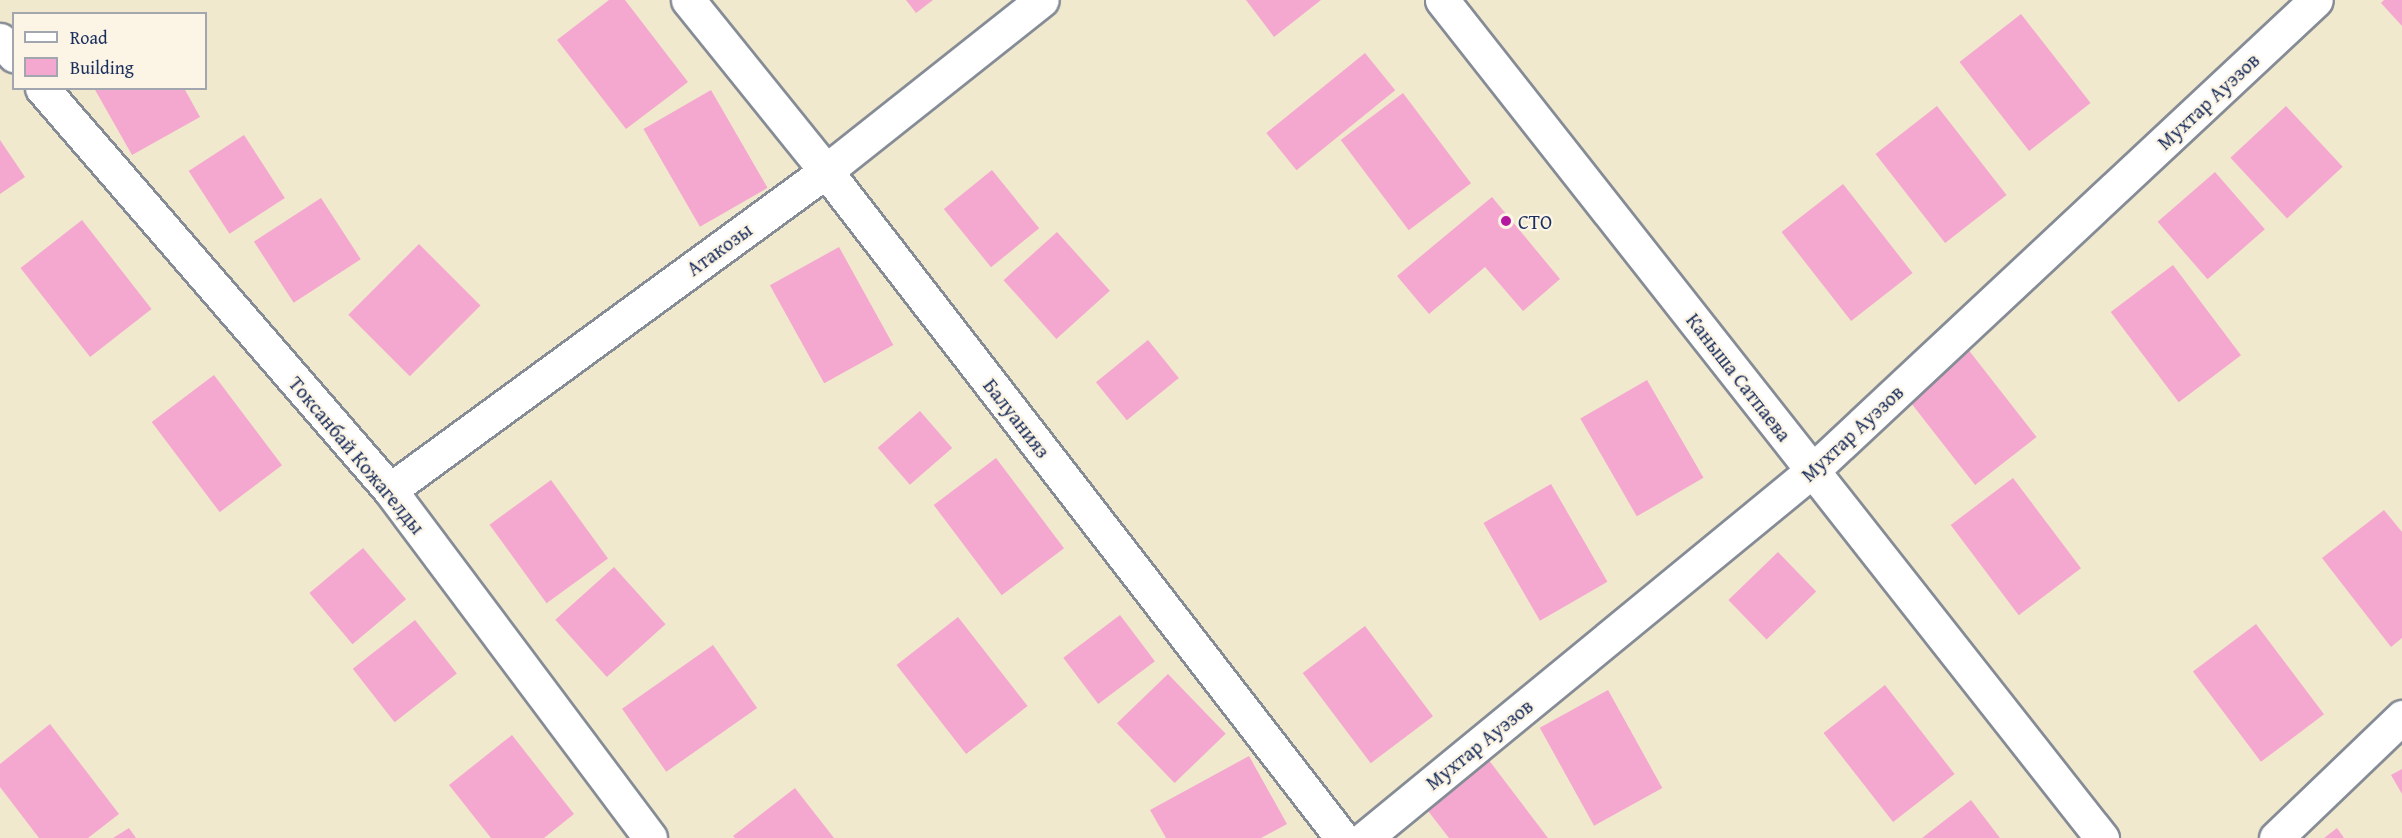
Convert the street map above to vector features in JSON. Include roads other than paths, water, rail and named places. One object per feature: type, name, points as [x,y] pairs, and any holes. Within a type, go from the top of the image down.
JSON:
[{"type":"street","name":"Балуанияз","points":[[688,0],[826,171],[1342,838]]},
{"type":"street","name":"Атакозы","points":[[390,490],[826,171],[1042,0]]},
{"type":"street","name":"Каныша Сатпаева","points":[[1442,0],[2102,838]]},
{"type":"street","name":"Мухтар Ауэзов","points":[[1365,838],[1813,470],[2316,0]]},
{"type":"street","points":[[0,40],[12,53]]},
{"type":"street","name":"Токсанбай Кожагелды","points":[[44,90],[390,490],[650,838]]},
{"type":"street","points":[[2276,838],[2402,717]]},
{"type":"place","name":"CTO","points":[[1506,221]]}]
